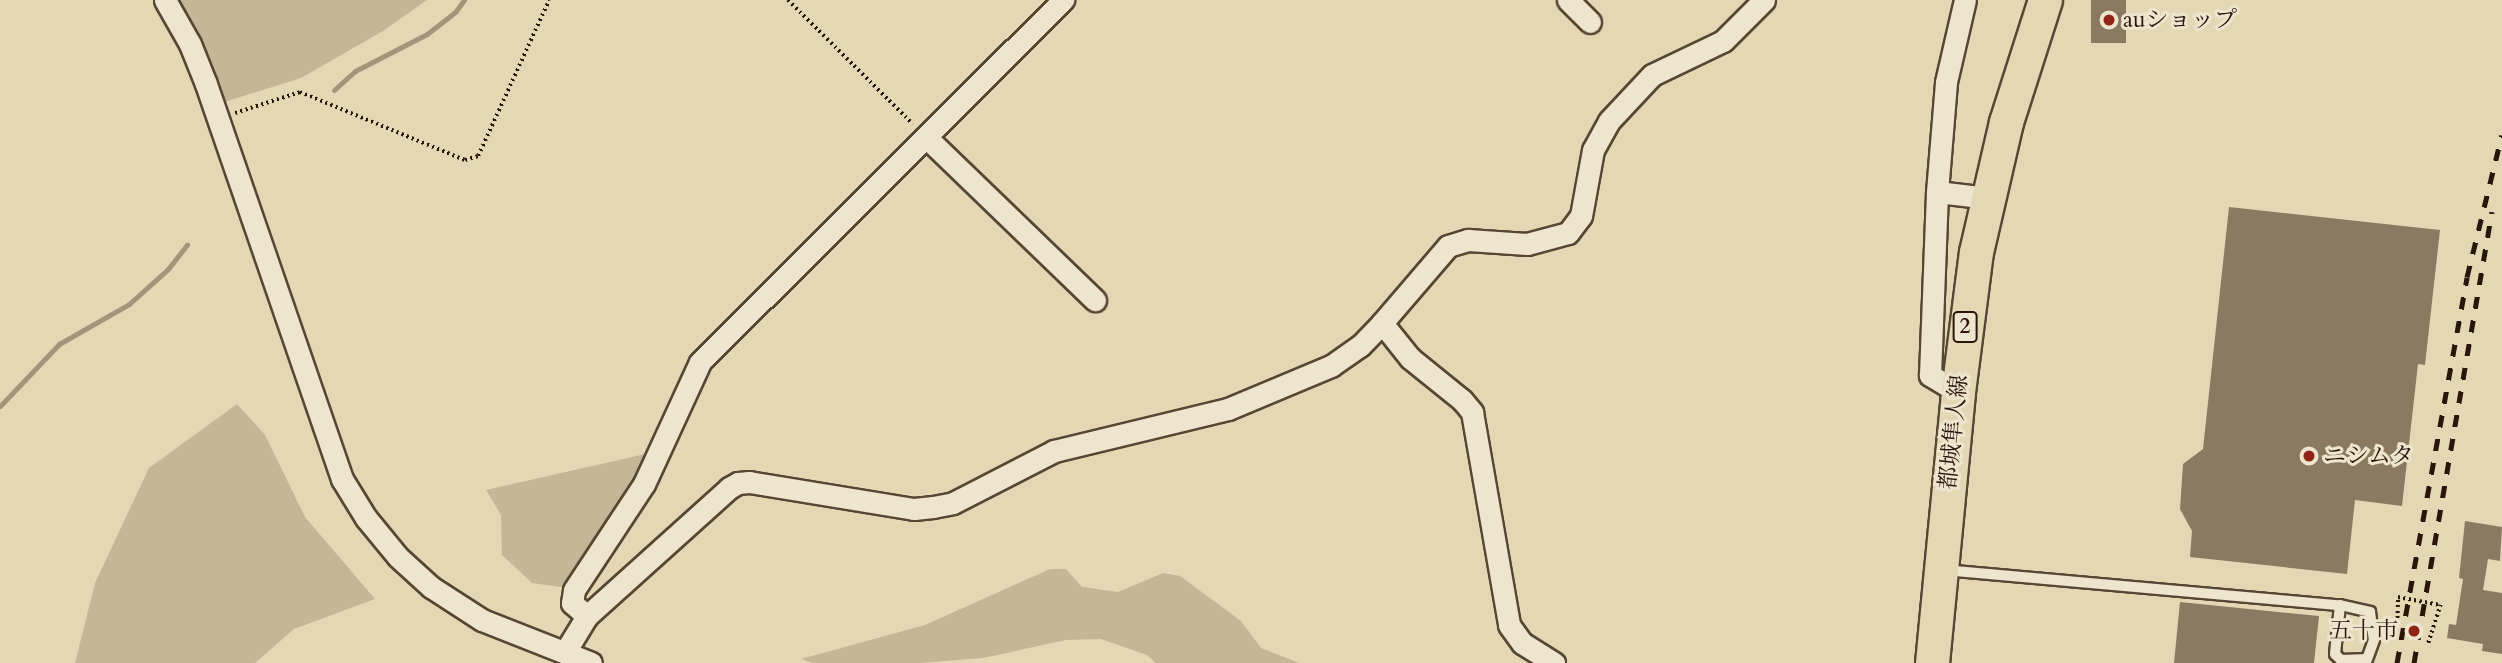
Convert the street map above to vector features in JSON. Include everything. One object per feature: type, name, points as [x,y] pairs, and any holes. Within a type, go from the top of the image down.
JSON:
[{"type":"main road","name":"都城隼人線","points":[[1932,663],[1967,307],[1987,198],[2018,79],[2045,0]]},
{"type":"street","points":[[165,0],[190,44],[342,479],[366,518],[398,558],[431,587],[482,620],[591,663]]},
{"type":"street","points":[[587,617],[572,603],[575,590],[644,484],[700,362],[733,326],[1063,0]]},
{"type":"street","points":[[1568,0],[1590,22]]},
{"type":"street","points":[[565,652],[587,617],[729,488],[738,483],[749,482],[914,509],[953,503],[1054,451],[1200,418],[1258,399],[1331,366],[1360,346],[1448,246],[1468,240],[1527,244],[1568,233],[1581,216],[1593,150],[1609,121],[1652,75],[1723,41],[1764,0]]},
{"type":"street","points":[[1958,392],[1930,374],[1937,192],[1946,82],[1965,0]]},
{"type":"street","points":[[926,136],[1095,300]]},
{"type":"street","points":[[1937,192],[1987,198]]},
{"type":"street","points":[[1382,323],[1410,358],[1462,400],[1472,412],[1508,625],[1522,643],[1554,663]]},
{"type":"lane","points":[[1941,569],[2340,605],[2370,612],[2374,640],[2367,659],[2342,660],[2335,654],[2340,605]]},
{"type":"path","points":[[217,120],[300,92],[465,160],[478,156],[549,0]]},
{"type":"path","points":[[788,0],[926,136]]},
{"type":"path","points":[[2397,624],[2398,597],[2440,605],[2428,643]]},
{"type":"shaded area","points":[[173,0],[427,0],[383,31],[301,78],[221,103]]},
{"type":"shaded area","points":[[237,404],[265,435],[305,517],[375,599],[294,629],[255,663],[75,663],[95,583],[149,468]]},
{"type":"shaded area","points":[[650,453],[625,500],[569,588],[532,583],[502,555],[501,515],[486,490]]},
{"type":"shaded area","points":[[1050,569],[1066,569],[1082,587],[1118,592],[1163,573],[1180,576],[1241,621],[1261,648],[1299,663],[1156,663],[1147,655],[1101,639],[1066,640],[983,658],[920,663],[812,663],[801,659],[925,625]]},
{"type":"building","name":"auショップ","points":[[2091,0],[2126,0],[2126,43],[2091,43]]},
{"type":"building","points":[[2229,207],[2440,230],[2425,365],[2418,364],[2402,506],[2355,500],[2347,574],[2190,557],[2192,531],[2180,509],[2183,464],[2203,449]]},
{"type":"building","points":[[2465,521],[2502,527],[2500,561],[2488,559],[2483,590],[2502,593],[2502,654],[2482,651],[2483,644],[2447,638],[2449,624],[2456,625],[2463,579],[2459,578]]},
{"type":"building","points":[[2180,602],[2319,616],[2314,663],[2174,663]]},
{"type":"waterway","points":[[334,90],[355,71],[427,34],[456,11],[464,0]]},
{"type":"waterway","points":[[0,406],[59,344],[129,304],[168,269],[187,245]]},
{"type":"railway","points":[[2397,663],[2467,277],[2502,135]]},
{"type":"railway","points":[[2414,663],[2492,212]]},
{"type":"place","name":"auショップ","points":[[2109,20]]},
{"type":"place","name":"ニシムタ","points":[[2309,456]]},
{"type":"place","name":"五十市","points":[[2414,631]]}]
